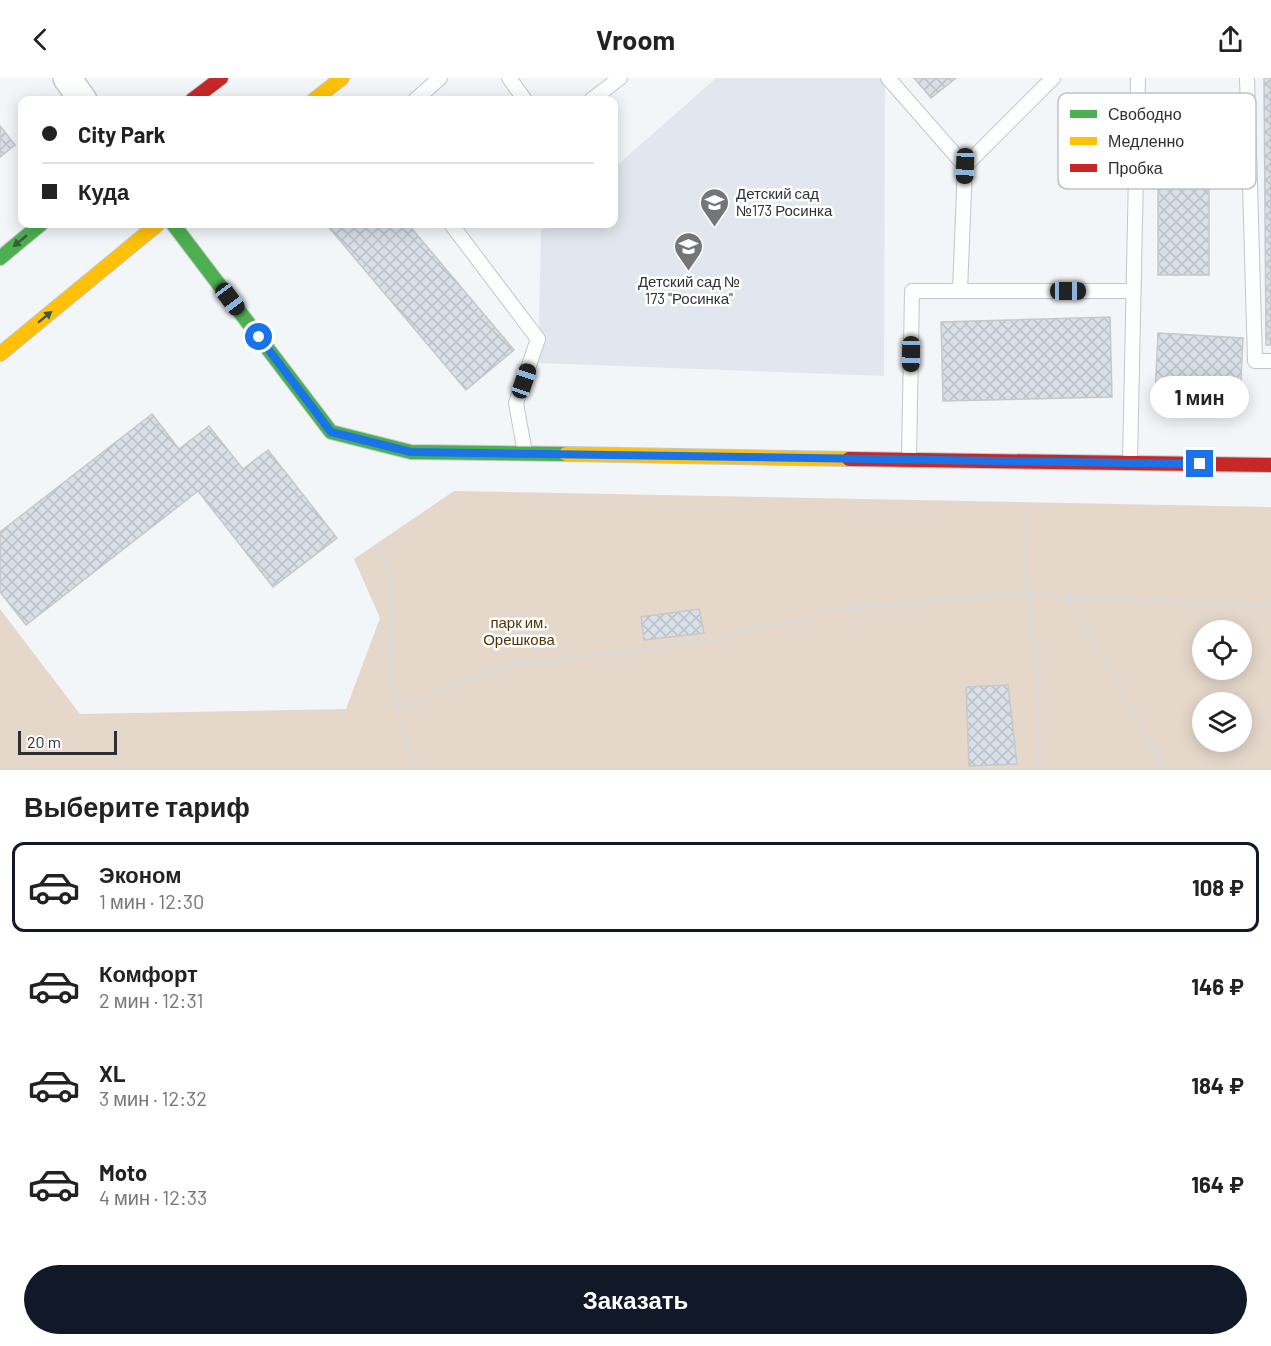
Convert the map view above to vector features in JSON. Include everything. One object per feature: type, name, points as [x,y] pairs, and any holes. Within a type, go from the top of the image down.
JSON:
[{"type":"street","points":[[67,78],[80,96]]},
{"type":"street","points":[[197,96],[221,78]]},
{"type":"street","points":[[319,96],[342,78]]},
{"type":"street","points":[[0,258],[36,228]]},
{"type":"street","points":[[0,354],[153,228]]},
{"type":"street","points":[[176,228],[331,432],[411,452],[1271,465]]},
{"type":"lane","points":[[420,96],[440,78]]},
{"type":"lane","points":[[509,78],[522,96]]},
{"type":"lane","points":[[596,96],[620,78]]},
{"type":"lane","points":[[888,78],[965,166]]},
{"type":"lane","points":[[960,291],[965,166],[1053,78]]},
{"type":"lane","points":[[1138,78],[1138,93]]},
{"type":"lane","points":[[1247,78],[1247,93]]},
{"type":"lane","points":[[1130,462],[1135,189]]},
{"type":"lane","points":[[1250,189],[1255,361],[1271,361]]},
{"type":"lane","points":[[454,228],[538,339],[516,403],[525,453]]},
{"type":"lane","points":[[909,459],[912,291],[1133,291]]},
{"type":"path","points":[[1027,503],[1025,564],[1038,679],[1037,770]]},
{"type":"path","points":[[375,545],[389,567],[394,614],[390,676],[414,770]]},
{"type":"path","points":[[397,710],[498,668],[696,643],[786,624],[832,610],[1029,594],[1070,598],[1271,606]]},
{"type":"path","points":[[1070,598],[1164,770]]},
{"type":"shaded area","name":"Детский сад №173 Росинка","points":[[716,78],[885,78],[884,376],[538,363],[541,231],[545,228],[618,228],[618,164]]},
{"type":"green space","name":"парк им. Орешкова","points":[[454,491],[1271,507],[1271,770],[0,770],[0,609],[80,714],[346,709],[380,618],[354,559]]},
{"type":"building","points":[[914,78],[956,78],[931,98]]},
{"type":"building","points":[[1264,78],[1271,78],[1271,345],[1266,345]]},
{"type":"building","points":[[0,126],[15,145],[0,157]]},
{"type":"building","points":[[1158,189],[1209,189],[1209,275],[1158,275]]},
{"type":"building","points":[[329,228],[411,228],[514,350],[466,390]]},
{"type":"building","points":[[1110,317],[1112,397],[943,401],[941,322]]},
{"type":"building","points":[[1158,333],[1243,338],[1240,398],[1155,395]]},
{"type":"building","points":[[152,414],[179,449],[209,426],[243,469],[268,450],[337,538],[273,587],[198,491],[26,625],[0,592],[0,532]]},
{"type":"building","points":[[699,609],[704,633],[644,640],[641,617]]},
{"type":"building","points":[[1008,685],[1017,764],[969,766],[966,687]]},
{"type":"traffic: fast","points":[[0,258],[36,228]]},
{"type":"traffic: fast","points":[[176,228],[331,432],[411,452],[566,454]]},
{"type":"traffic: slow","points":[[319,96],[342,78]]},
{"type":"traffic: slow","points":[[0,354],[153,228]]},
{"type":"traffic: slow","points":[[566,454],[849,459]]},
{"type":"traffic: jam","points":[[197,96],[221,78]]},
{"type":"traffic: jam","points":[[849,459],[1271,465]]},
{"type":"place","name":"Детский сад №173 Росинка","points":[[715,228]]},
{"type":"place","name":"Детский сад № 173 \"Росинка\"","points":[[689,272]]},
{"type":"route","points":[[259,337],[331,432],[411,452],[1200,464]]}]
